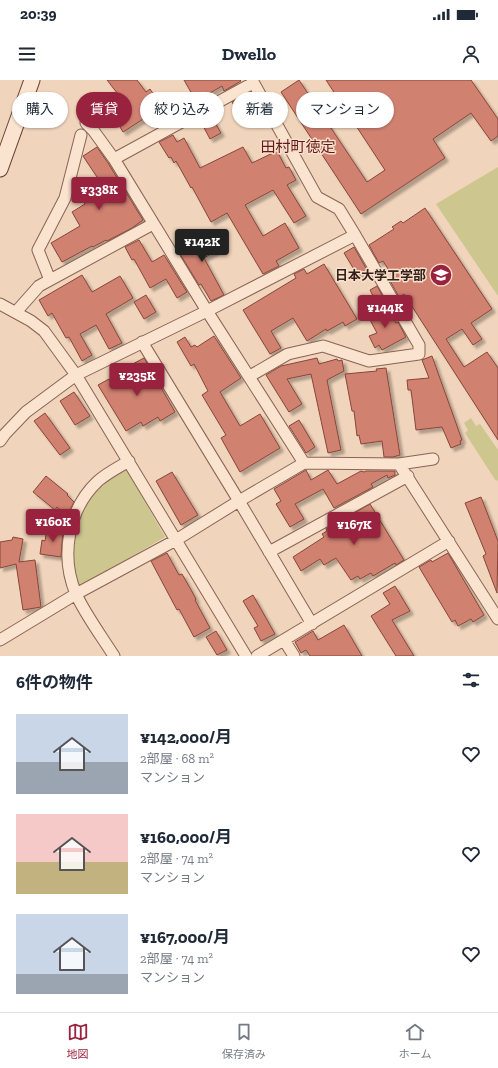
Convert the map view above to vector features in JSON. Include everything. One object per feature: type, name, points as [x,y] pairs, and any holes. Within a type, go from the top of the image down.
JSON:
[{"type":"street","points":[[0,169],[32,80]]},
{"type":"street","points":[[114,159],[252,82],[317,197],[339,209],[420,345],[419,354],[369,361],[323,346],[288,354],[250,376]]},
{"type":"street","points":[[91,128],[114,159],[207,311],[250,376],[304,463]]},
{"type":"street","points":[[50,280],[38,250],[65,198],[81,135]]},
{"type":"street","points":[[16,312],[39,286],[153,224]]},
{"type":"street","points":[[0,441],[26,412],[76,375],[207,311],[354,235]]},
{"type":"street","points":[[0,304],[31,321],[44,331],[76,375],[246,656]]},
{"type":"street","points":[[142,342],[312,624]]},
{"type":"street","points":[[0,640],[76,594],[176,540],[304,463],[399,464],[433,459]]},
{"type":"street","points":[[114,656],[76,594],[69,572],[69,538],[78,508],[86,495],[99,480],[129,461]]},
{"type":"street","points":[[399,464],[498,619]]},
{"type":"street","points":[[269,552],[408,476]]},
{"type":"street","points":[[257,656],[449,541]]},
{"type":"street","points":[[284,640],[294,656]]},
{"type":"shaded area","points":[[498,167],[498,296],[436,204]]},
{"type":"shaded area","points":[[471,418],[476,426],[480,424],[498,450],[498,480],[496,481],[465,433],[468,430],[464,423]]},
{"type":"shaded area","points":[[127,470],[165,537],[79,587],[73,566],[74,535],[78,519],[87,498],[106,480]]},
{"type":"building","points":[[107,80],[137,80],[146,92],[140,92],[140,121],[132,126],[132,92],[116,92]]},
{"type":"building","points":[[184,80],[241,81],[224,91],[222,86],[212,92],[191,92]]},
{"type":"building","points":[[299,80],[307,92],[296,92],[296,115],[288,103],[288,92],[281,92]]},
{"type":"building","points":[[326,80],[471,80],[498,119],[498,136],[491,141],[471,113],[433,139],[445,158],[361,214],[305,128],[331,128],[367,182],[385,170],[357,128],[394,128],[394,92],[334,92]]},
{"type":"building","points":[[121,128],[129,128],[123,132]]},
{"type":"building","points":[[204,128],[218,128],[221,133],[210,139]]},
{"type":"building","points":[[173,135],[177,142],[184,138],[200,168],[243,147],[252,163],[277,151],[286,168],[289,167],[296,180],[287,185],[306,216],[294,223],[273,190],[245,205],[263,236],[285,223],[299,248],[276,261],[279,266],[263,274],[227,213],[211,222],[176,161],[174,163],[171,157],[169,158],[159,142]]},
{"type":"building","points":[[97,147],[143,220],[132,228],[107,241],[106,240],[93,247],[92,246],[62,262],[51,243],[80,226],[72,212],[85,204],[77,192],[99,180],[83,156]]},
{"type":"building","points":[[425,208],[492,309],[471,323],[482,339],[473,345],[462,329],[446,339],[464,367],[487,352],[498,368],[498,440],[404,294],[399,297],[389,279],[393,277],[383,261],[379,263],[369,245],[394,229],[392,227],[401,221],[403,223]]},
{"type":"building","points":[[211,230],[221,248],[204,258],[224,295],[211,301],[201,284],[199,285],[177,249]]},
{"type":"building","points":[[139,240],[152,262],[164,255],[187,292],[177,298],[166,279],[150,288],[134,259],[132,260],[125,247]]},
{"type":"building","points":[[354,247],[367,270],[358,276],[344,253]]},
{"type":"building","points":[[324,264],[357,319],[345,326],[343,322],[327,331],[326,329],[307,341],[293,318],[271,331],[281,348],[270,354],[243,310],[296,278],[294,274],[304,269],[307,274]]},
{"type":"building","points":[[82,275],[92,292],[120,276],[133,298],[106,314],[122,343],[109,349],[96,325],[80,334],[92,355],[82,361],[69,337],[66,338],[52,313],[48,316],[39,300]]},
{"type":"building","points":[[377,286],[387,304],[379,308],[370,290]]},
{"type":"building","points":[[146,295],[156,312],[144,319],[134,302]]},
{"type":"building","points":[[387,307],[396,323],[398,322],[406,337],[382,350],[379,345],[375,348],[369,336],[377,333],[368,316]]},
{"type":"building","points":[[214,336],[241,378],[220,392],[240,426],[260,414],[280,448],[240,472],[221,438],[226,435],[202,395],[208,391],[194,364],[191,366],[177,342],[185,337],[191,347],[195,345],[197,347]]},
{"type":"building","points":[[432,356],[462,440],[460,441],[461,444],[451,448],[442,427],[416,430],[411,390],[408,390],[407,380],[429,378],[422,360]]},
{"type":"building","points":[[144,358],[175,412],[160,421],[158,417],[143,426],[141,422],[126,431],[98,385],[109,379],[113,385],[133,374],[129,366]]},
{"type":"building","points":[[317,358],[319,364],[337,359],[338,361],[342,360],[344,371],[327,380],[341,450],[328,453],[311,374],[287,379],[302,404],[289,412],[266,375],[281,366]]},
{"type":"building","points":[[386,368],[400,455],[393,457],[384,457],[382,441],[361,444],[359,435],[357,436],[354,411],[352,411],[345,374],[377,371],[376,369]]},
{"type":"building","points":[[74,392],[90,416],[75,425],[60,401]]},
{"type":"building","points":[[45,413],[70,448],[60,455],[34,421]]},
{"type":"building","points":[[299,420],[315,447],[306,453],[289,426]]},
{"type":"building","points":[[306,470],[311,480],[328,470],[337,484],[361,471],[395,471],[395,475],[388,478],[387,475],[371,484],[373,487],[334,508],[323,489],[295,504],[304,519],[290,527],[276,504],[281,501],[274,489]]},
{"type":"building","points":[[172,472],[198,515],[181,525],[156,481]]},
{"type":"building","points":[[46,476],[68,494],[67,495],[74,502],[67,516],[57,507],[55,510],[33,492]]},
{"type":"building","points":[[481,497],[498,541],[497,593],[483,556],[486,554],[465,503]]},
{"type":"building","points":[[370,504],[404,560],[396,565],[395,563],[373,576],[371,573],[360,579],[358,576],[351,580],[336,558],[324,565],[320,559],[301,571],[293,557],[324,537],[322,534],[327,531],[326,529]]},
{"type":"building","points":[[47,528],[63,530],[61,557],[40,554],[42,540],[45,541]]},
{"type":"building","points":[[13,537],[23,539],[19,562],[35,560],[41,607],[23,610],[16,564],[0,568],[0,542],[12,540]]},
{"type":"building","points":[[167,553],[179,575],[182,574],[210,628],[194,637],[179,609],[177,610],[151,561]]},
{"type":"building","points":[[448,553],[484,615],[473,622],[471,619],[458,626],[455,620],[452,622],[419,567]]},
{"type":"building","points":[[395,586],[410,611],[392,620],[414,656],[396,656],[371,616],[390,604],[383,593]]},
{"type":"building","points":[[253,595],[275,634],[261,641],[254,628],[258,626],[243,601]]},
{"type":"building","points":[[344,625],[362,656],[310,656],[306,650],[301,653],[295,642],[313,631],[318,640]]},
{"type":"building","points":[[216,631],[227,650],[217,655],[206,637]]},
{"type":"place","name":"日本大学工学部","points":[[441,275]]},
{"type":"district","name":"田村町徳定","points":[[298,147]]}]
